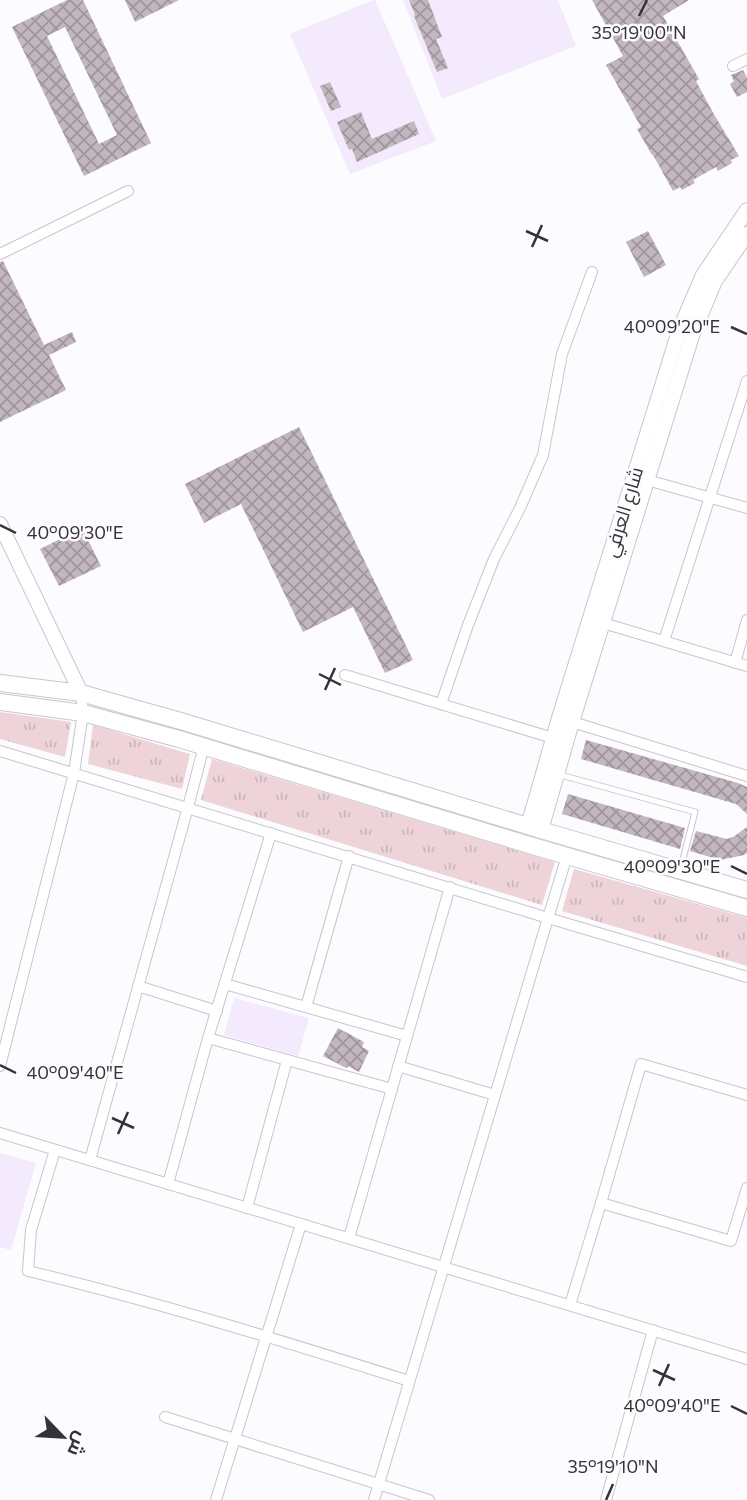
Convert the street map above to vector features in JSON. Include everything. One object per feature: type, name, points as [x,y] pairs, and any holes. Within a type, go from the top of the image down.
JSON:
[{"type":"main road","points":[[0,683],[81,692],[747,890]]},
{"type":"main road","points":[[0,702],[83,713],[204,746],[747,908]]},
{"type":"street","points":[[733,66],[747,59]]},
{"type":"street","points":[[0,254],[128,191]]},
{"type":"street","name":"شارع العرفي","points":[[534,828],[557,774],[566,720],[679,331],[703,275],[747,211]]},
{"type":"street","name":"شارع العرفي","points":[[534,828],[554,738],[566,720],[603,623],[692,335],[715,281],[747,234]]},
{"type":"street","points":[[441,704],[494,559],[543,455],[562,354],[592,272]]},
{"type":"street","points":[[664,641],[747,381]]},
{"type":"street","points":[[647,480],[747,508]]},
{"type":"street","points":[[0,524],[81,692],[83,713],[75,773],[0,1066]]},
{"type":"street","points":[[735,663],[747,620]]},
{"type":"street","points":[[603,623],[747,666]]},
{"type":"street","points":[[345,675],[554,738]]},
{"type":"street","points":[[566,720],[747,776]]},
{"type":"street","points":[[90,1160],[204,746]]},
{"type":"street","points":[[0,751],[747,977]]},
{"type":"street","points":[[168,1184],[208,1038],[271,832]]},
{"type":"street","points":[[306,1007],[349,856]]},
{"type":"street","points":[[373,1500],[567,856]]},
{"type":"street","points":[[349,1238],[450,887]]},
{"type":"street","points":[[225,984],[407,1036]]},
{"type":"street","points":[[138,986],[217,1011]]},
{"type":"street","points":[[208,1038],[391,1089]]},
{"type":"street","points":[[247,1208],[287,1060]]},
{"type":"street","points":[[569,1305],[641,1064],[747,1095]]},
{"type":"street","points":[[398,1066],[495,1095]]},
{"type":"street","points":[[0,1133],[747,1359]]},
{"type":"street","points":[[55,1150],[31,1230],[28,1271],[267,1336],[409,1381]]},
{"type":"street","points":[[601,1203],[731,1241],[747,1188]]},
{"type":"street","points":[[216,1500],[301,1224]]},
{"type":"street","points":[[606,1500],[653,1330]]},
{"type":"street","points":[[164,1418],[429,1500]]},
{"type":"lane","points":[[557,774],[695,812],[680,870]]},
{"type":"shaded area","points":[[373,0],[436,141],[350,174],[290,34]]},
{"type":"shaded area","points":[[403,0],[558,0],[576,46],[442,99]]},
{"type":"shaded area","points":[[234,998],[309,1018],[298,1056],[224,1035]]},
{"type":"shaded area","points":[[0,1153],[36,1163],[11,1250],[0,1247]]},
{"type":"green space","points":[[0,712],[71,722],[65,757],[0,739]]},
{"type":"green space","points":[[93,725],[190,754],[182,789],[88,764]]},
{"type":"green space","points":[[212,759],[555,862],[542,905],[201,800]]},
{"type":"green space","points":[[574,869],[747,918],[747,966],[562,911]]},
{"type":"building","points":[[67,0],[83,0],[151,143],[84,176],[12,27]],"holes":[[[65,27],[117,135],[99,144],[47,36]]]},
{"type":"building","points":[[125,0],[179,0],[135,22]]},
{"type":"building","points":[[409,0],[428,0],[442,37],[436,39],[448,68],[437,72]]},
{"type":"building","points":[[592,0],[689,0],[663,16],[699,79],[696,81],[712,111],[739,156],[731,160],[732,163],[718,171],[716,167],[693,180],[695,183],[682,190],[680,187],[673,191],[637,129],[641,127],[606,65],[623,56]]},
{"type":"building","points":[[743,70],[747,78],[747,92],[737,97],[730,84],[734,81],[731,75]]},
{"type":"building","points":[[330,82],[341,107],[331,111],[320,86]]},
{"type":"building","points":[[361,112],[372,139],[414,121],[419,134],[357,162],[337,122]]},
{"type":"building","points":[[648,231],[666,265],[644,277],[626,242]]},
{"type":"building","points":[[3,261],[44,345],[72,332],[76,342],[49,355],[66,390],[0,422],[0,262]]},
{"type":"building","points":[[299,427],[413,660],[385,673],[353,607],[303,632],[241,504],[204,523],[185,484]]},
{"type":"building","points":[[82,528],[101,566],[59,586],[40,549]]},
{"type":"building","points":[[586,740],[747,787],[747,814],[736,804],[581,759]]},
{"type":"building","points":[[568,794],[685,828],[680,849],[562,814]]},
{"type":"building","points":[[747,827],[747,853],[744,855],[720,860],[690,851],[696,831],[727,839]]},
{"type":"building","points":[[338,1028],[364,1042],[362,1047],[369,1051],[359,1072],[323,1056]]}]
